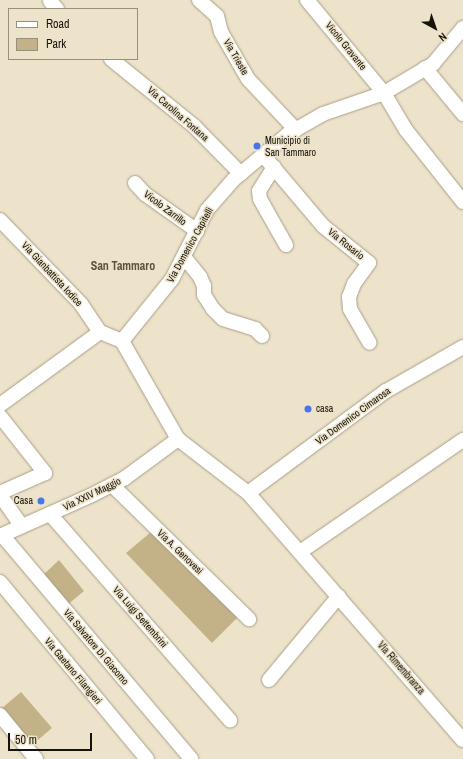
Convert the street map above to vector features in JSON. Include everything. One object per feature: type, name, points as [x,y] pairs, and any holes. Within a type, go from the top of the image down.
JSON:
[{"type":"street","name":"Via Trieste","points":[[198,0],[217,16],[221,32],[248,79],[296,130]]},
{"type":"street","name":"Vicolo Gravante","points":[[307,0],[384,93],[406,130],[463,202]]},
{"type":"street","name":"Via Domenico Capitelli","points":[[122,341],[172,279],[207,210],[241,174],[296,130],[323,114],[384,93],[433,64],[463,28]]},
{"type":"street","name":"Via Carolina Fontana","points":[[112,60],[194,126],[241,174]]},
{"type":"street","points":[[425,68],[463,114]]},
{"type":"street","name":"Via Rosario","points":[[263,155],[324,226],[369,263],[354,284],[349,297],[350,309],[370,343]]},
{"type":"street","points":[[274,167],[259,191],[260,199],[286,245]]},
{"type":"street","name":"Vicolo Zarrillo","points":[[135,183],[145,194],[197,231]]},
{"type":"street","name":"Via Gianbattista Iodice","points":[[0,220],[81,304],[100,332]]},
{"type":"street","points":[[184,257],[200,277],[204,286],[204,294],[213,309],[223,319],[255,329],[262,336]]},
{"type":"street","points":[[1,402],[100,332],[122,341],[178,439]]},
{"type":"street","name":"Via Domenico Cimarosa","points":[[248,493],[386,391],[463,347]]},
{"type":"street","points":[[0,416],[45,473],[0,494],[22,526]]},
{"type":"street","name":"Via XXIV Maggio","points":[[1,536],[112,485],[178,439]]},
{"type":"street","name":"Via Rimembranza","points":[[178,439],[248,493],[463,740]]},
{"type":"street","points":[[300,552],[463,440]]},
{"type":"street","name":"Via A. Genovesi","points":[[112,485],[249,619]]},
{"type":"street","name":"Via Luigi Settembrini","points":[[50,514],[230,720]]},
{"type":"street","name":"Via Salvatore Di Giacomo","points":[[1,536],[191,759]]},
{"type":"street","name":"Via Gaetano Filangieri","points":[[0,582],[146,759]]},
{"type":"street","points":[[269,680],[339,596]]},
{"type":"street","points":[[0,715],[36,759]]},
{"type":"green space","points":[[151,532],[238,617],[212,643],[126,553]]},
{"type":"green space","points":[[59,560],[84,591],[66,606],[41,577]]},
{"type":"green space","points":[[21,692],[52,728],[32,745],[1,709]]},
{"type":"place","name":"Municipio di San Tammaro","points":[[257,146]]},
{"type":"place","name":"casa","points":[[308,409]]},
{"type":"place","name":"Casa","points":[[41,501]]},
{"type":"district","name":"San Tammaro","points":[[123,267]]}]
